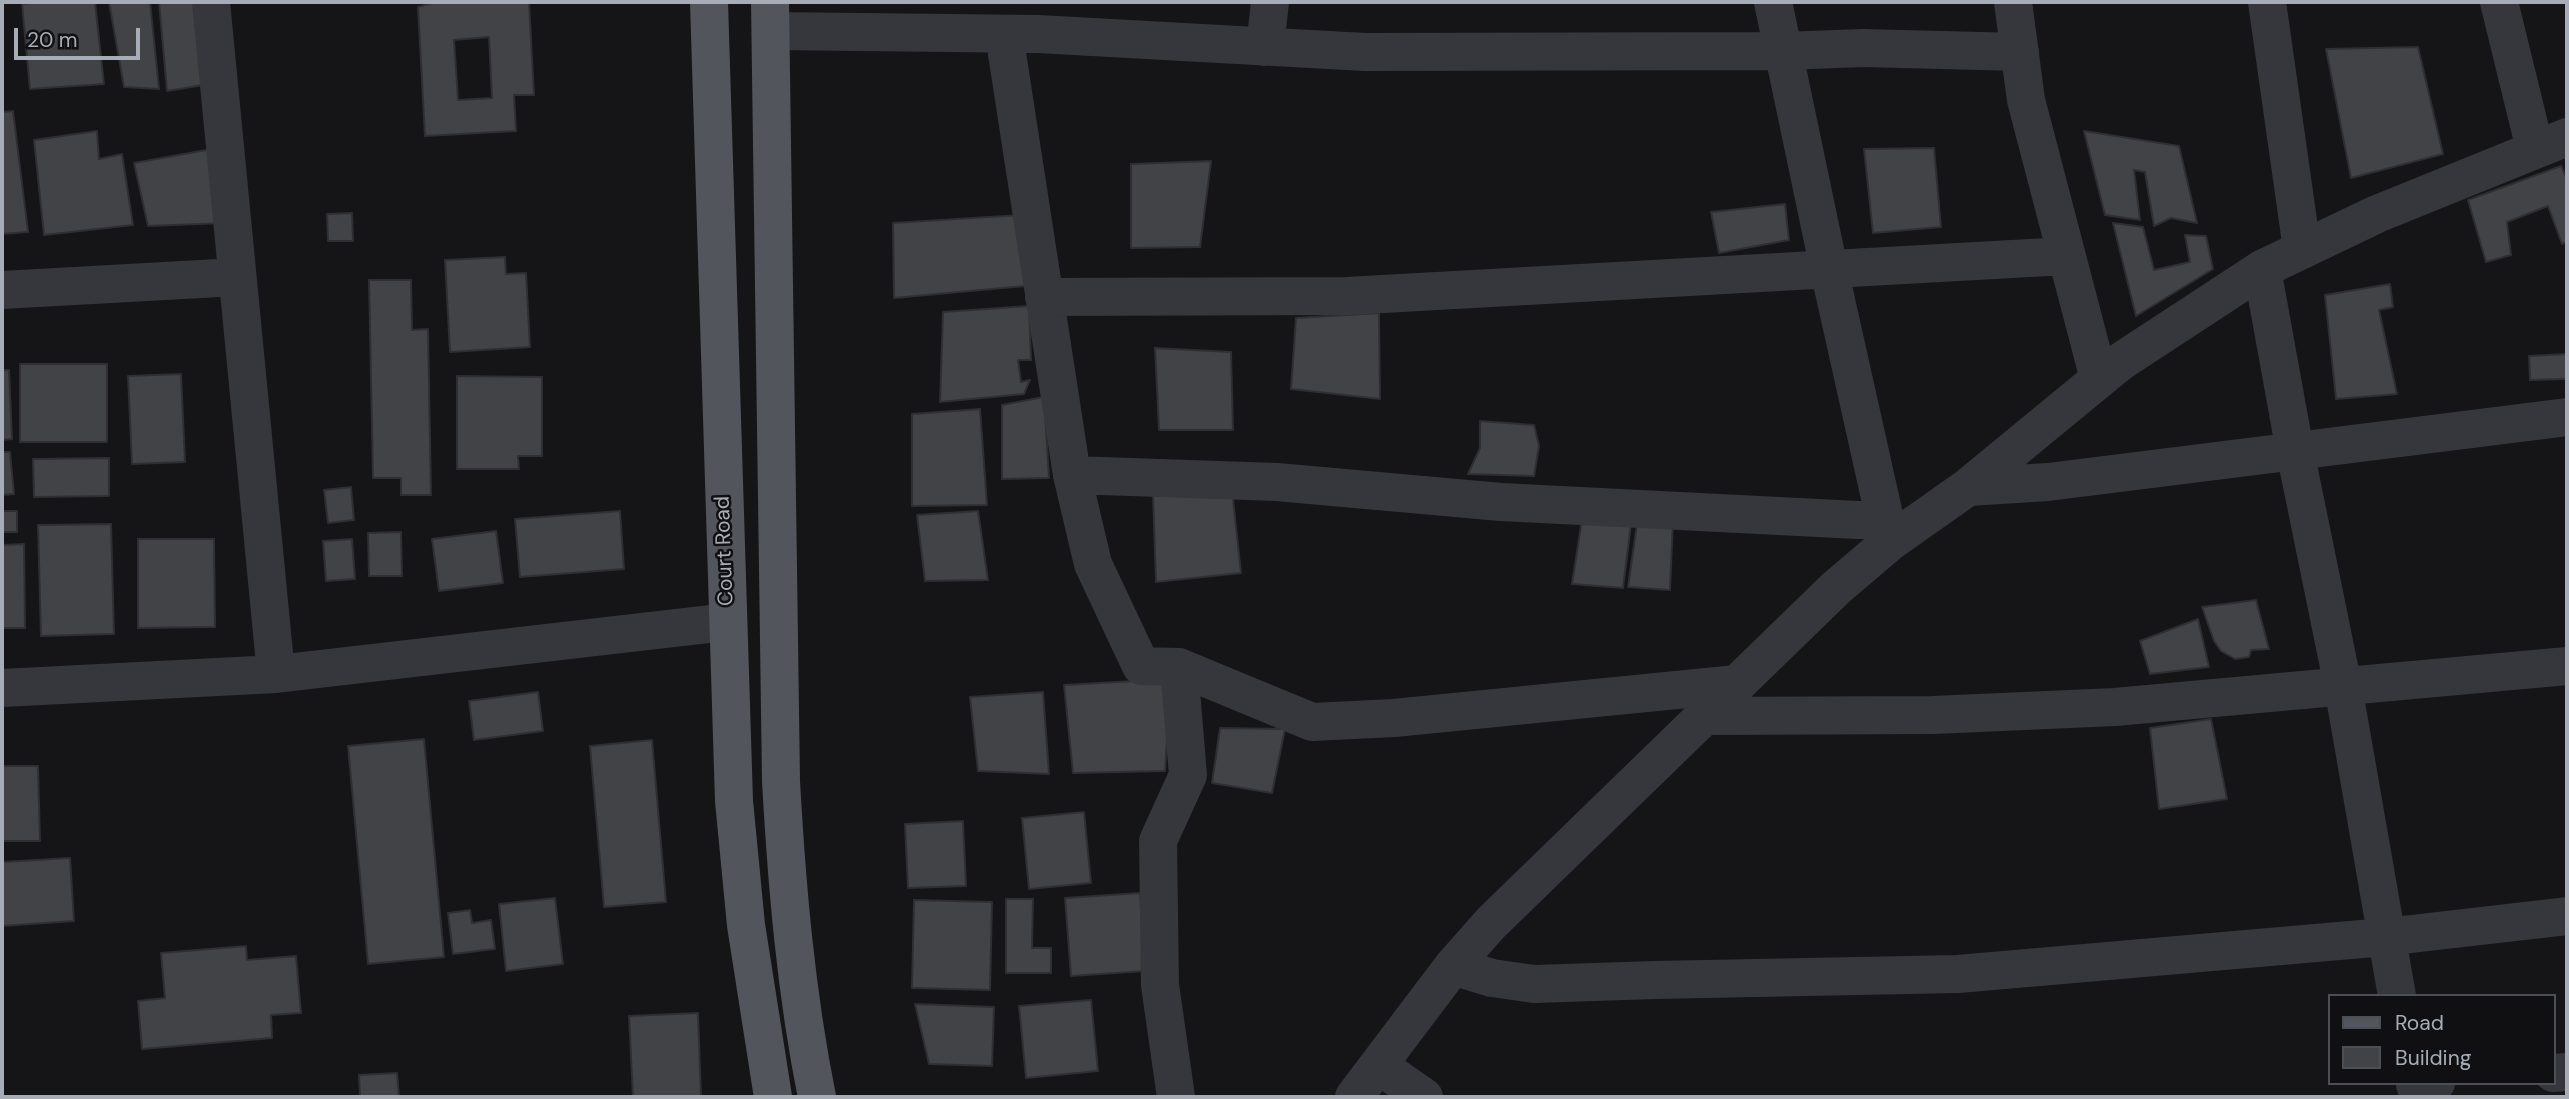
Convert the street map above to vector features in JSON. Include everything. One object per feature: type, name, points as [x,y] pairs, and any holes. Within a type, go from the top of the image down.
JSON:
[{"type":"main road","name":"Court Road","points":[[709,2],[734,801],[746,925],[773,1097]]},
{"type":"main road","points":[[771,16],[781,781],[787,894],[804,1034],[817,1097]]},
{"type":"street","points":[[211,2],[276,674]]},
{"type":"street","points":[[1265,47],[1270,2]]},
{"type":"street","points":[[1773,2],[1829,269],[1888,530]]},
{"type":"street","points":[[2013,2],[2026,100],[2099,379]]},
{"type":"street","points":[[2267,2],[2302,249]]},
{"type":"street","points":[[1354,1097],[1453,966],[1491,923],[1836,588],[1888,530],[1968,487],[2120,362],[2262,269],[2377,214],[2551,143],[2499,2]]},
{"type":"street","points":[[771,16],[1026,23],[1265,47],[1365,52],[1783,51],[1863,48],[2020,52]]},
{"type":"street","points":[[1026,23],[1044,297],[1072,475],[1093,564],[1141,666],[1179,667],[1312,722],[1394,718],[1737,684]]},
{"type":"street","points":[[1044,297],[1348,296],[2066,256]]},
{"type":"street","points":[[2262,269],[2295,451],[2343,686],[2397,994]]},
{"type":"street","points":[[2,290],[237,277]]},
{"type":"street","points":[[1968,487],[2048,482],[2567,417]]},
{"type":"street","points":[[1072,475],[1278,482],[1501,502],[1858,520],[1888,530]]},
{"type":"street","points":[[2,688],[276,674],[727,622]]},
{"type":"street","points":[[1703,716],[1933,715],[2101,708],[2567,666]]},
{"type":"street","points":[[1176,1097],[1160,985],[1158,841],[1188,775],[1179,667]]},
{"type":"street","points":[[1453,966],[1492,978],[1534,984],[1655,979],[1958,974],[2385,937],[2567,916]]},
{"type":"street","points":[[1378,1065],[1424,1097]]},
{"type":"building","points":[[95,2],[104,84],[30,89],[22,4]]},
{"type":"building","points":[[109,2],[150,2],[159,89],[124,87]]},
{"type":"building","points":[[159,2],[201,2],[210,84],[167,91]]},
{"type":"building","points":[[435,2],[529,2],[534,95],[514,95],[516,131],[425,136],[418,7]],"holes":[[[489,37],[492,98],[458,100],[454,40]]]},
{"type":"building","points":[[2418,47],[2443,154],[2351,178],[2326,49]]},
{"type":"building","points":[[13,111],[28,232],[2,234],[2,112]]},
{"type":"building","points":[[97,131],[99,159],[122,154],[133,225],[44,235],[34,140]]},
{"type":"building","points":[[2084,131],[2179,146],[2197,223],[2171,218],[2154,226],[2145,172],[2134,170],[2140,220],[2105,215]]},
{"type":"building","points":[[1934,148],[1941,227],[1873,233],[1864,149]]},
{"type":"building","points":[[212,149],[225,223],[148,226],[134,163]]},
{"type":"building","points":[[1211,161],[1200,247],[1131,248],[1131,164]]},
{"type":"building","points":[[2561,166],[2567,179],[2567,242],[2562,244],[2548,206],[2507,222],[2511,255],[2486,262],[2468,200]]},
{"type":"building","points":[[1785,204],[1789,240],[1719,253],[1711,212]]},
{"type":"building","points":[[352,213],[353,241],[328,241],[327,214]]},
{"type":"building","points":[[1021,215],[1036,285],[894,298],[893,223]]},
{"type":"building","points":[[2113,223],[2143,227],[2154,270],[2190,262],[2185,235],[2206,236],[2213,269],[2136,316]]},
{"type":"building","points":[[505,257],[506,274],[526,273],[530,347],[450,352],[445,260]]},
{"type":"building","points":[[369,280],[411,280],[412,330],[428,329],[431,495],[401,495],[401,478],[373,478]]},
{"type":"building","points":[[2390,284],[2393,307],[2379,310],[2397,394],[2336,399],[2325,295]]},
{"type":"building","points":[[1029,306],[1031,360],[1018,360],[1021,382],[1030,380],[1024,394],[940,402],[943,312]]},
{"type":"building","points":[[1379,313],[1380,399],[1291,389],[1296,318]]},
{"type":"building","points":[[1155,348],[1231,352],[1233,430],[1159,430]]},
{"type":"building","points":[[2567,354],[2567,379],[2530,380],[2529,356]]},
{"type":"building","points":[[20,364],[107,364],[107,442],[20,442]]},
{"type":"building","points":[[2,370],[9,370],[12,439],[2,440]]},
{"type":"building","points":[[181,374],[185,462],[132,464],[128,376]]},
{"type":"building","points":[[457,376],[542,377],[542,456],[518,456],[519,469],[457,469]]},
{"type":"building","points":[[1044,397],[1049,478],[1002,479],[1002,405]]},
{"type":"building","points":[[980,409],[987,505],[912,506],[912,414]]},
{"type":"building","points":[[1480,421],[1534,425],[1539,446],[1534,476],[1468,474],[1480,448]]},
{"type":"building","points":[[2,452],[10,452],[14,494],[2,495]]},
{"type":"building","points":[[109,458],[109,496],[34,497],[33,459]]},
{"type":"building","points":[[351,487],[354,520],[328,523],[324,490]]},
{"type":"building","points":[[1232,490],[1241,573],[1156,582],[1153,494]]},
{"type":"building","points":[[2,511],[17,511],[17,532],[2,532]]},
{"type":"building","points":[[620,511],[624,569],[520,577],[515,519]]},
{"type":"building","points":[[978,511],[988,580],[925,581],[917,515]]},
{"type":"building","points":[[1583,513],[1632,516],[1623,588],[1572,584]]},
{"type":"building","points":[[1638,517],[1673,519],[1670,590],[1628,587]]},
{"type":"building","points":[[111,524],[114,634],[41,636],[38,525]]},
{"type":"building","points":[[496,531],[503,583],[439,591],[432,539]]},
{"type":"building","points":[[401,532],[402,576],[369,576],[368,533]]},
{"type":"building","points":[[138,539],[214,539],[215,627],[138,628]]},
{"type":"building","points":[[352,539],[355,579],[326,581],[323,541]]},
{"type":"building","points":[[24,544],[25,628],[2,628],[2,545]]},
{"type":"building","points":[[2256,600],[2269,649],[2251,650],[2249,657],[2235,659],[2221,651],[2214,641],[2202,607]]},
{"type":"building","points":[[2198,619],[2209,667],[2150,674],[2140,641]]},
{"type":"building","points":[[1171,679],[1165,771],[1073,773],[1064,685]]},
{"type":"building","points":[[538,692],[543,731],[474,740],[469,701]]},
{"type":"building","points":[[1043,692],[1049,774],[978,771],[970,697]]},
{"type":"building","points":[[2211,719],[2227,799],[2159,809],[2150,728]]},
{"type":"building","points":[[1220,728],[1285,729],[1272,793],[1212,783]]},
{"type":"building","points":[[424,739],[444,957],[368,964],[348,746]]},
{"type":"building","points":[[652,740],[666,902],[604,907],[590,746]]},
{"type":"building","points":[[2,766],[38,766],[40,841],[2,841]]},
{"type":"building","points":[[1084,812],[1091,883],[1029,889],[1022,818]]},
{"type":"building","points":[[963,821],[966,886],[908,888],[905,824]]},
{"type":"building","points":[[70,858],[74,921],[2,926],[2,862]]},
{"type":"building","points":[[1140,893],[1145,971],[1071,976],[1065,898]]},
{"type":"building","points":[[555,898],[563,964],[506,971],[499,904]]},
{"type":"building","points":[[1006,899],[1033,899],[1032,948],[1051,948],[1051,973],[1006,973]]},
{"type":"building","points":[[914,900],[992,902],[990,990],[912,988]]},
{"type":"building","points":[[470,910],[472,923],[491,920],[495,949],[453,954],[448,913]]},
{"type":"building","points":[[246,946],[247,960],[296,956],[301,1013],[271,1015],[272,1038],[142,1049],[138,1001],[165,998],[161,953]]},
{"type":"building","points":[[1091,1000],[1098,1071],[1026,1078],[1019,1006]]},
{"type":"building","points":[[915,1004],[994,1007],[992,1066],[929,1064]]},
{"type":"building","points":[[698,1013],[701,1097],[633,1097],[629,1016]]},
{"type":"building","points":[[397,1073],[399,1097],[360,1097],[359,1075]]}]
